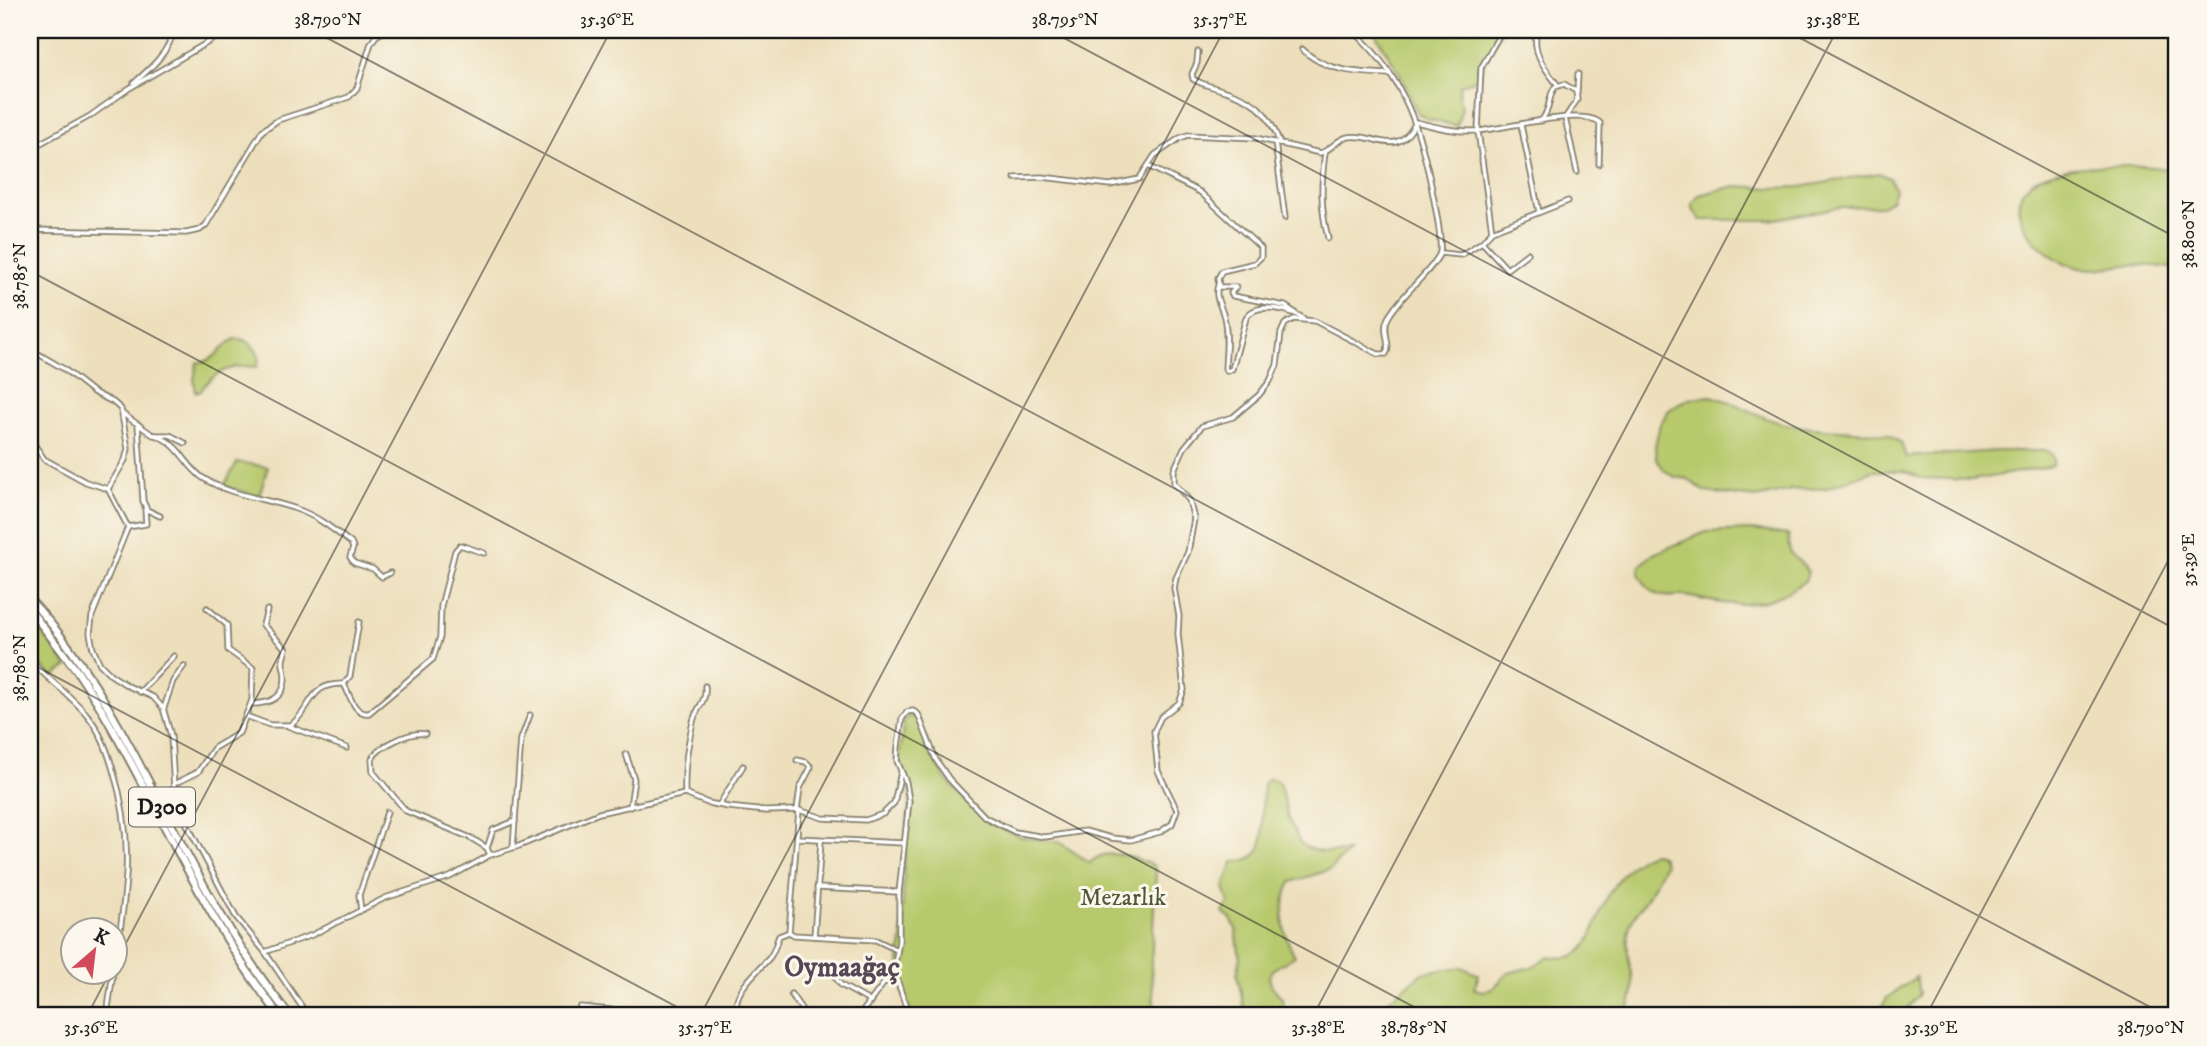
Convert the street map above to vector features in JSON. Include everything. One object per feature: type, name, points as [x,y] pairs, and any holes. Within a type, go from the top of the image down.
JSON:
[{"type":"highway","name":"D300","points":[[30,600],[102,696],[221,916],[249,962],[290,1016]]},
{"type":"highway","name":"D300","points":[[30,610],[96,700],[216,922],[280,1016]]},
{"type":"street","points":[[128,89],[167,49],[174,30]]},
{"type":"street","points":[[30,149],[90,116],[128,89],[229,30]]},
{"type":"street","points":[[30,230],[152,234],[200,230],[238,175],[262,131],[278,120],[348,97],[357,88],[371,43],[386,30]]},
{"type":"street","points":[[1218,285],[1220,288],[1236,287],[1231,292],[1233,296],[1285,306],[1305,319],[1330,328],[1384,355],[1389,349],[1385,329],[1388,318],[1399,300],[1440,253],[1433,198],[1416,122],[1381,59],[1352,30]]},
{"type":"street","points":[[1492,231],[1478,131],[1481,68],[1503,30]]},
{"type":"street","points":[[1537,30],[1535,47],[1546,71],[1557,85]]},
{"type":"street","points":[[1301,49],[1314,59],[1338,69],[1390,74]]},
{"type":"street","points":[[1198,52],[1193,79],[1253,102],[1270,120],[1278,143],[1285,218]]},
{"type":"street","points":[[1577,172],[1565,118],[1577,100],[1578,74]]},
{"type":"street","points":[[1541,121],[1549,108],[1551,93],[1557,85],[1564,84],[1577,94]]},
{"type":"street","points":[[1416,122],[1452,131],[1478,131],[1565,118],[1581,117],[1599,121],[1599,164]]},
{"type":"street","points":[[1015,178],[1042,177],[1110,185],[1139,179],[1157,153],[1185,136],[1248,137],[1317,153],[1325,152],[1346,137],[1397,141],[1408,135],[1416,122]]},
{"type":"street","points":[[1521,124],[1539,212]]},
{"type":"street","points":[[1325,152],[1321,211],[1328,238]]},
{"type":"street","points":[[1148,166],[1200,192],[1261,248],[1259,260],[1226,269],[1219,274],[1215,294],[1224,316],[1227,351],[1224,368],[1227,371],[1232,369],[1250,312],[1257,309],[1294,312]]},
{"type":"street","points":[[1440,253],[1461,255],[1482,242],[1492,231],[1569,201]]},
{"type":"street","points":[[1482,242],[1507,269],[1528,253]]},
{"type":"street","points":[[909,1016],[894,970],[903,843],[909,801],[906,782],[897,761],[902,719],[907,712],[913,711],[920,717],[936,760],[949,779],[985,817],[1007,829],[1045,837],[1085,831],[1131,840],[1160,832],[1172,824],[1177,810],[1158,771],[1154,731],[1161,717],[1179,703],[1184,690],[1178,634],[1179,616],[1174,587],[1175,578],[1188,552],[1194,519],[1189,500],[1174,483],[1174,470],[1184,448],[1202,426],[1233,417],[1259,395],[1270,381],[1277,365],[1283,328],[1289,321],[1305,319]]},
{"type":"street","points":[[30,349],[64,369],[93,392],[113,402],[123,414],[138,424],[176,446],[206,479],[232,491],[297,509],[321,520],[351,543],[353,548],[350,557],[354,563],[373,569],[382,577],[390,573]]},
{"type":"street","points":[[107,489],[125,460],[128,449],[123,414]]},
{"type":"street","points":[[128,527],[146,524],[138,424]]},
{"type":"street","points":[[155,435],[170,436],[185,443]]},
{"type":"street","points":[[30,438],[44,459],[86,482],[107,489],[128,527]]},
{"type":"street","points":[[145,508],[151,514],[160,516]]},
{"type":"street","points":[[128,527],[91,620],[90,635],[95,655],[104,668],[121,682],[153,697],[163,708],[172,745],[174,784],[181,813],[232,910],[245,930],[265,952],[307,1016]]},
{"type":"street","points":[[344,684],[358,711],[367,713],[433,659],[440,637],[441,606],[455,551],[460,545],[484,553]]},
{"type":"street","points":[[174,784],[198,772],[214,748],[239,733],[251,704],[253,668],[230,652],[227,645],[227,625],[207,608]]},
{"type":"street","points":[[251,704],[266,704],[272,701],[285,682],[283,662],[286,649],[264,626],[267,610]]},
{"type":"street","points":[[288,726],[296,722],[321,687],[344,684],[351,676],[359,621]]},
{"type":"street","points":[[140,692],[174,656]]},
{"type":"street","points":[[30,660],[89,717],[107,751],[121,793],[127,824],[127,876],[122,916]]},
{"type":"street","points":[[163,708],[173,681],[184,666]]},
{"type":"street","points":[[685,794],[685,756],[694,719],[705,698],[705,686]]},
{"type":"street","points":[[513,848],[521,739],[530,715]]},
{"type":"street","points":[[246,716],[270,725],[288,726],[347,748]]},
{"type":"street","points":[[425,734],[410,734],[378,750],[372,759],[373,772],[398,804],[410,814],[471,838],[487,848],[490,855]]},
{"type":"street","points":[[626,754],[634,779],[630,807]]},
{"type":"street","points":[[789,932],[800,788],[811,768],[807,762],[797,761]]},
{"type":"street","points":[[719,805],[743,766]]},
{"type":"street","points":[[265,952],[312,935],[396,894],[460,872],[490,855],[599,813],[685,794],[719,805],[766,811],[798,810],[826,819],[872,819],[886,812],[894,803],[900,786],[901,769]]},
{"type":"street","points":[[360,911],[359,895],[387,812]]},
{"type":"street","points":[[487,848],[493,830],[515,821]]},
{"type":"street","points":[[797,838],[903,843]]},
{"type":"street","points":[[814,936],[821,840]]},
{"type":"street","points":[[817,888],[899,892]]},
{"type":"street","points":[[737,1013],[736,1002],[745,984],[771,956],[780,935],[789,932],[794,935],[876,940],[897,950]]},
{"type":"street","points":[[859,1016],[894,970]]},
{"type":"street","points":[[832,973],[841,985],[870,1002]]},
{"type":"street","points":[[107,1016],[111,986]]},
{"type":"street","points":[[791,994],[806,1016]]},
{"type":"street","points":[[577,1015],[580,1007],[631,1012],[644,1016]]},
{"type":"street","points":[[715,1016],[737,1013],[744,1016]]},
{"type":"green space","points":[[1373,30],[1502,30],[1485,58],[1478,80],[1460,85],[1462,107],[1457,126],[1427,119],[1418,113],[1399,72]]},
{"type":"green space","points":[[2103,166],[2144,166],[2177,170],[2177,269],[2135,265],[2092,269],[2077,267],[2047,252],[2027,231],[2018,206],[2021,194],[2030,183],[2055,171]]},
{"type":"green space","points":[[1879,173],[1890,178],[1895,189],[1891,200],[1882,206],[1841,207],[1770,220],[1701,220],[1693,210],[1693,203],[1699,195],[1735,186],[1800,187]]},
{"type":"green space","points":[[235,339],[247,341],[253,346],[259,357],[257,367],[224,371],[211,379],[200,392],[196,392],[194,380],[197,362],[209,360]]},
{"type":"green space","points":[[1710,396],[1781,423],[1889,435],[1901,443],[1906,457],[1998,451],[2048,451],[2053,456],[2053,462],[2052,466],[1973,480],[1921,478],[1904,471],[1873,471],[1826,488],[1791,490],[1756,498],[1705,492],[1688,479],[1675,477],[1664,470],[1656,458],[1655,446],[1660,424],[1669,410],[1688,399]]},
{"type":"green space","points":[[237,462],[268,467],[259,496],[224,486]]},
{"type":"green space","points":[[1751,530],[1789,535],[1791,553],[1808,572],[1805,581],[1775,598],[1738,604],[1683,596],[1660,596],[1649,589],[1640,575],[1640,566],[1653,554],[1706,532]]},
{"type":"green space","points":[[30,617],[68,666],[52,677],[30,654]]},
{"type":"green space","name":"Mezarlık","points":[[909,716],[919,719],[932,756],[946,780],[989,823],[1021,837],[1059,842],[1090,863],[1104,855],[1113,854],[1154,866],[1156,872],[1151,966],[1155,1016],[912,1016],[898,972],[910,794],[907,777],[899,761],[904,721]]},
{"type":"green space","points":[[1269,779],[1280,784],[1288,818],[1300,843],[1321,852],[1348,852],[1329,870],[1291,882],[1287,891],[1283,910],[1284,929],[1295,956],[1272,970],[1269,977],[1271,985],[1282,998],[1285,1016],[1246,1016],[1237,975],[1240,960],[1236,929],[1231,919],[1223,912],[1229,903],[1224,887],[1233,862],[1252,857],[1261,846],[1263,784]]},
{"type":"green space","points":[[1656,853],[1662,857],[1665,864],[1634,916],[1629,930],[1628,948],[1633,992],[1625,1016],[1386,1016],[1390,999],[1423,973],[1462,967],[1479,975],[1474,989],[1483,991],[1492,989],[1508,973],[1532,967],[1549,956],[1573,956],[1587,944],[1606,898],[1616,883],[1637,861]]},
{"type":"green space","points":[[1916,977],[1919,994],[1901,1016],[1876,1016],[1887,998]]},
{"type":"district","name":"Oymaağaç","points":[[842,967]]}]
